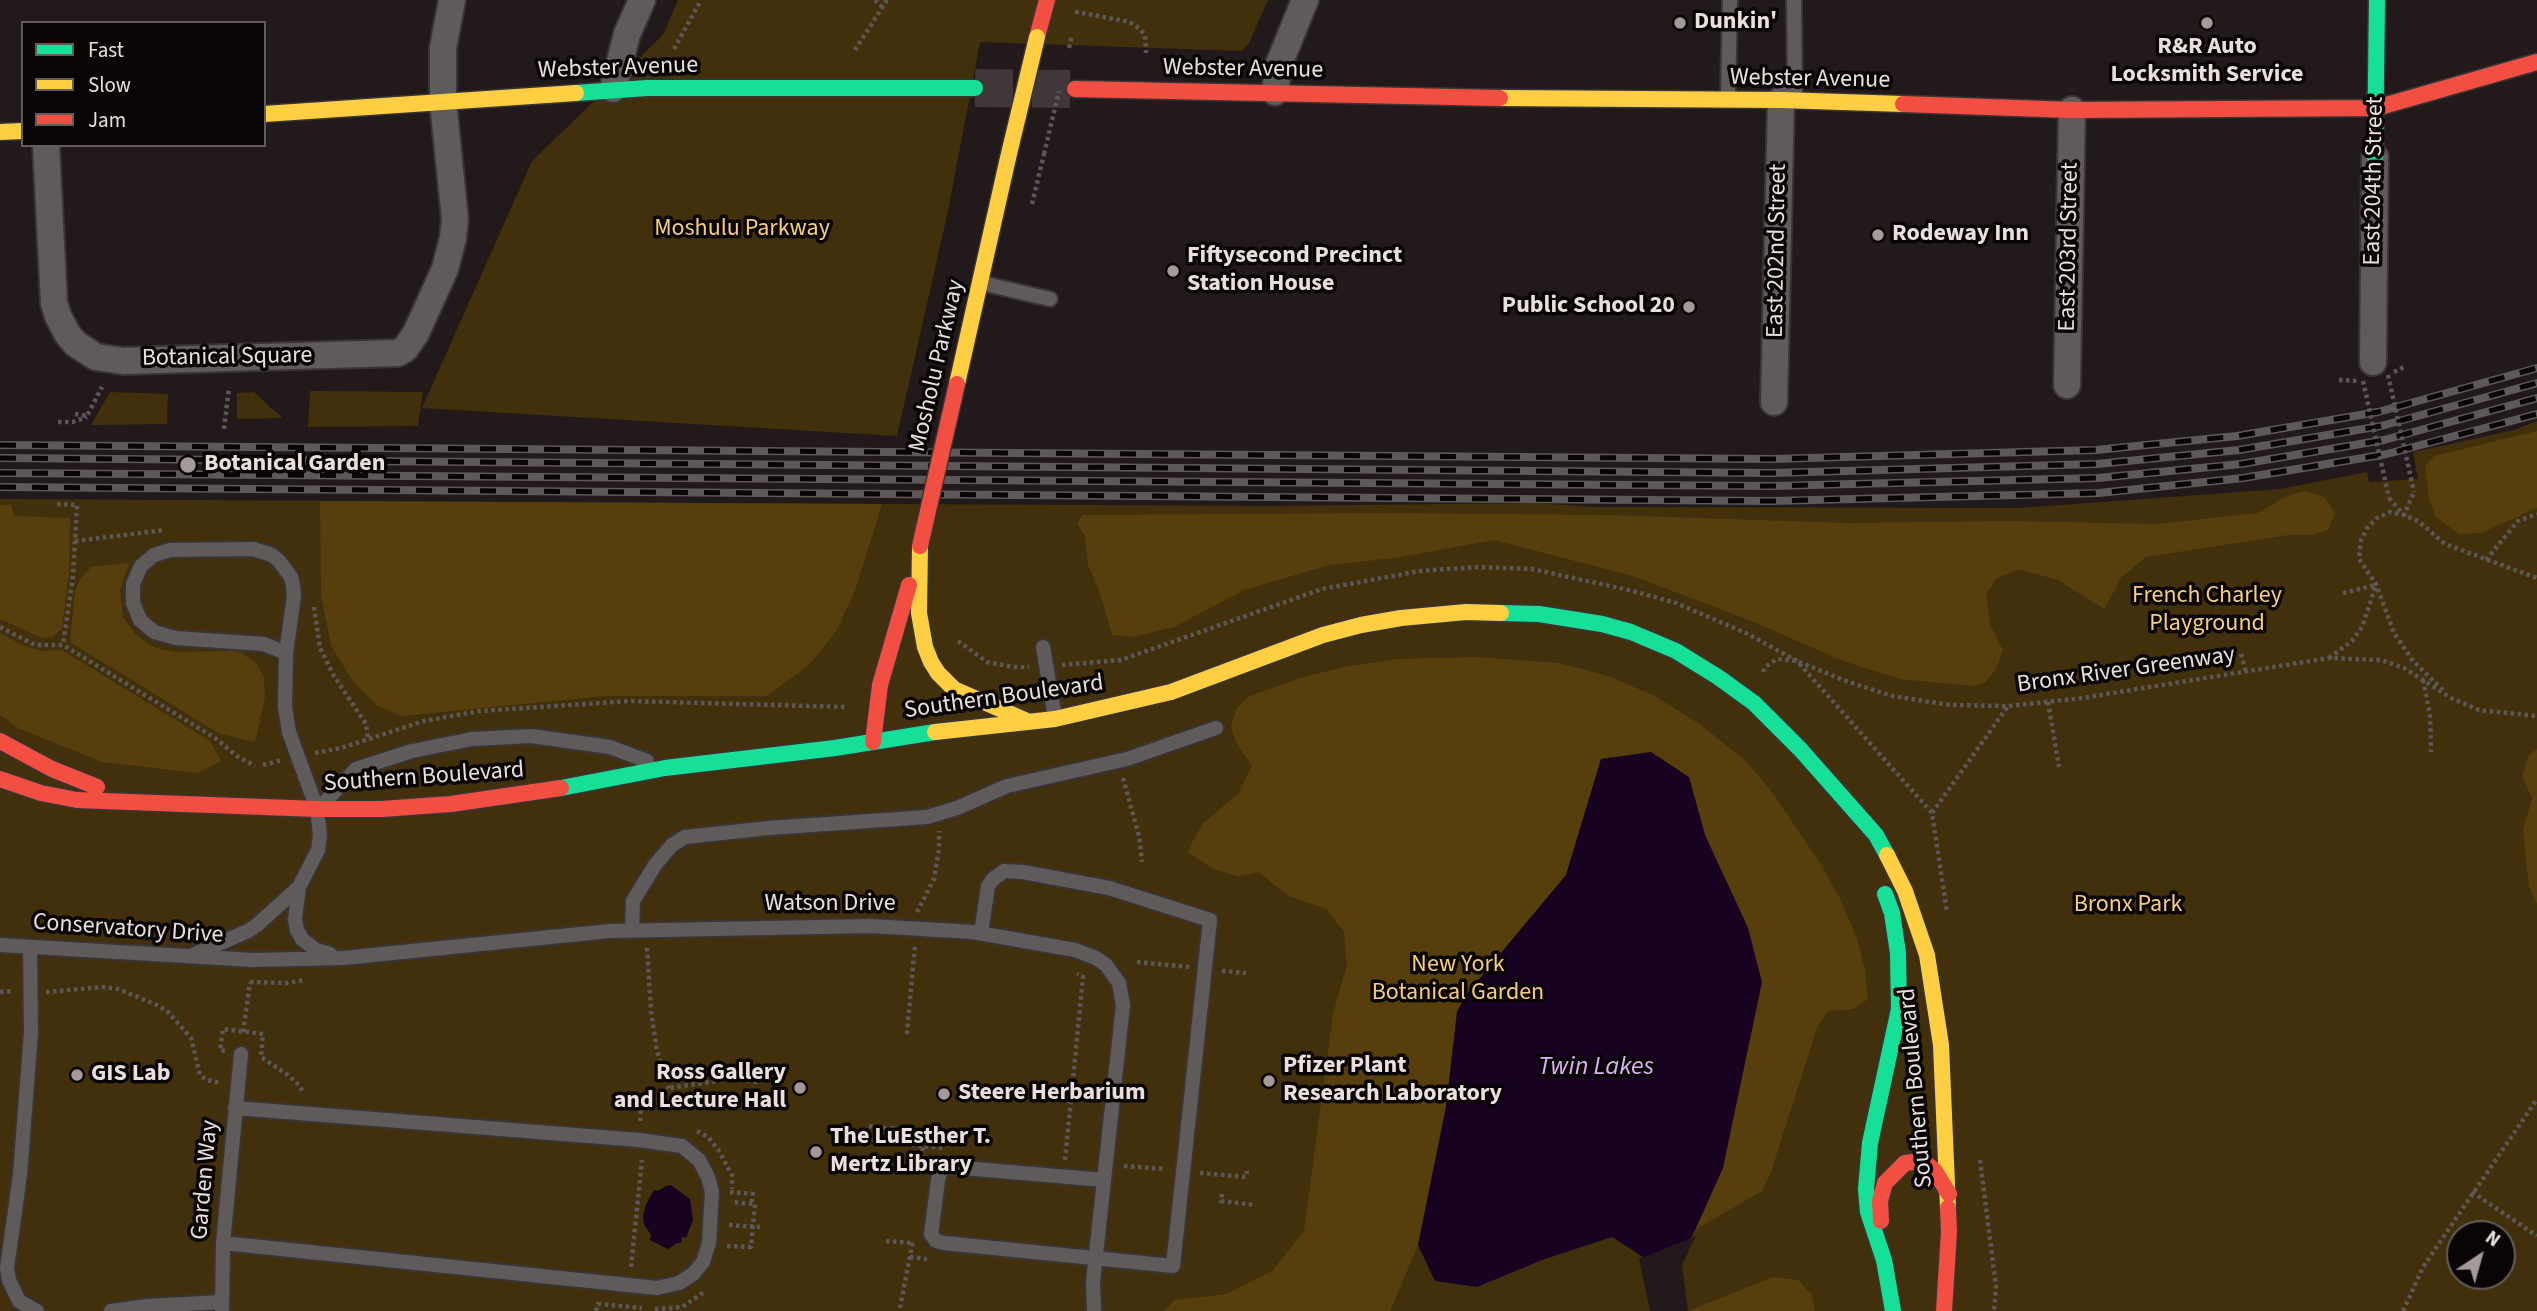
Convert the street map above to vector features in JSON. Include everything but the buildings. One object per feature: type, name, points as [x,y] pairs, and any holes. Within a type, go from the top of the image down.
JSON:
[{"type":"main road","name":"Mosholu Parkway","points":[[873,742],[880,685],[920,546],[1008,158],[1047,0]]},
{"type":"main road","name":"East 204th Street","points":[[2375,157],[2377,0]]},
{"type":"main road","name":"Webster Avenue","points":[[1074,89],[1788,101],[2072,110],[2376,108],[2537,62]]},
{"type":"main road","name":"Webster Avenue","points":[[266,114],[613,89],[975,88]]},
{"type":"main road","points":[[0,132],[21,131]]},
{"type":"main road","points":[[920,546],[920,622],[925,647],[938,673],[964,695],[1030,723]]},
{"type":"main road","name":"Southern Boulevard","points":[[1,780],[41,793],[77,800],[317,809],[382,808],[499,799],[665,768],[1055,719],[1171,692],[1323,635],[1361,625],[1438,613],[1539,614],[1621,629],[1676,651],[1754,703],[1818,769],[1876,835],[1905,891],[1922,936],[1936,1002],[1941,1045],[1949,1194],[1944,1311]]},
{"type":"main road","name":"Southern Boulevard","points":[[0,741],[52,769],[139,801]]},
{"type":"main road","name":"Southern Boulevard","points":[[1818,769],[1853,834]]},
{"type":"main road","name":"Southern Boulevard","points":[[1880,884],[1892,913],[1899,972],[1896,1028],[1870,1143],[1866,1179],[1868,1212],[1884,1260],[1893,1311]]},
{"type":"main road","points":[[1884,1260],[1881,1201],[1885,1183],[1894,1172],[1905,1163],[1921,1161],[1935,1171],[1949,1194]]},
{"type":"street","points":[[443,102],[443,48],[452,0]]},
{"type":"street","points":[[613,89],[627,34],[642,0]]},
{"type":"street","points":[[1275,92],[1279,64],[1305,0]]},
{"type":"street","name":"East 202nd Street","points":[[1774,402],[1788,101]]},
{"type":"street","name":"Botanical Square","points":[[46,147],[53,292],[62,325],[76,344],[96,357],[109,360],[390,355],[405,349],[416,333],[444,269],[453,238],[455,219],[443,102]]},
{"type":"street","name":"East 203rd Street","points":[[2067,385],[2072,110]]},
{"type":"street","name":"East 204th Street","points":[[2375,157],[2375,373]]},
{"type":"lane","points":[[1728,101],[1730,0]]},
{"type":"lane","points":[[1788,101],[1794,0]]},
{"type":"lane","points":[[981,283],[1050,299]]},
{"type":"lane","points":[[286,653],[264,643],[176,638],[154,632],[140,620],[133,603],[133,584],[141,566],[154,555],[179,549],[253,550],[272,555],[286,568],[294,596],[286,653],[285,707],[289,732],[317,809],[320,835],[318,850],[299,887],[295,919],[302,939],[316,950],[343,958]]},
{"type":"lane","points":[[1043,647],[1055,719]]},
{"type":"lane","points":[[632,931],[634,901],[639,892],[655,865],[672,845],[685,837],[927,817],[957,808],[1007,786],[1126,759],[1216,728]]},
{"type":"lane","points":[[317,809],[356,769],[412,751],[472,739],[531,736],[610,747],[665,768]]},
{"type":"lane","points":[[981,933],[988,886],[1004,871],[1109,888],[1210,920],[1173,1266],[944,1243],[936,1241],[931,1234],[938,1180],[944,1169],[952,1167],[1104,1180]]},
{"type":"lane","points":[[189,957],[248,931],[299,887]]},
{"type":"lane","name":"Watson Drive","points":[[253,960],[343,958],[632,931],[871,926],[981,933],[1068,949],[1096,958],[1106,965],[1119,984],[1123,1004],[1093,1282],[1094,1311]]},
{"type":"lane","name":"Conservatory Drive","points":[[0,945],[253,960]]},
{"type":"lane","points":[[30,947],[31,1032],[20,1175],[7,1268],[9,1280],[19,1301],[37,1311]]},
{"type":"lane","name":"Garden Way","points":[[221,1306],[223,1243],[241,1054]]},
{"type":"lane","points":[[223,1243],[657,1288],[679,1283],[693,1274],[703,1262],[709,1243],[712,1192],[708,1177],[699,1160],[681,1146],[639,1140],[235,1108]]},
{"type":"lane","points":[[111,1311],[160,1305],[221,1306]]},
{"type":"path","points":[[674,49],[701,0]]},
{"type":"path","points":[[875,0],[882,7]]},
{"type":"path","points":[[855,50],[887,0]]},
{"type":"path","points":[[1077,12],[1130,22],[1145,35],[1146,52]]},
{"type":"path","points":[[2339,380],[2375,373]]},
{"type":"path","points":[[2375,373],[2414,492],[2404,515]]},
{"type":"path","points":[[2375,373],[2389,498],[2404,515]]},
{"type":"path","points":[[58,422],[73,422],[88,416],[102,387]]},
{"type":"path","points":[[224,429],[229,387]]},
{"type":"path","points":[[75,414],[88,416]]},
{"type":"path","points":[[57,504],[77,505],[74,576],[63,645]]},
{"type":"path","points":[[2451,698],[2413,661],[2394,633],[2376,584],[2359,559],[2361,540],[2367,528],[2377,517],[2390,512],[2404,515],[2418,522],[2445,544],[2537,578]]},
{"type":"path","points":[[2486,560],[2518,521],[2537,514]]},
{"type":"path","points":[[2343,593],[2376,584]]},
{"type":"path","points":[[2329,658],[2352,641],[2362,627],[2376,584]]},
{"type":"path","points":[[0,627],[36,645],[63,645],[215,738],[237,757],[255,766]]},
{"type":"path","points":[[2241,654],[2246,672]]},
{"type":"path","name":"Bronx River Greenway","points":[[1797,661],[1843,680],[1902,698],[1950,705],[2009,706],[2329,658],[2381,660],[2404,668],[2451,698],[2479,710],[2537,716]]},
{"type":"path","points":[[334,676],[366,724],[368,739]]},
{"type":"path","points":[[2422,679],[2430,715],[2431,752]]},
{"type":"path","points":[[341,748],[424,721],[480,711],[631,701],[836,706]]},
{"type":"path","points":[[2048,702],[2059,766]]},
{"type":"path","points":[[1932,813],[2009,706]]},
{"type":"path","points":[[1130,797],[1142,862]]},
{"type":"path","points":[[916,913],[934,880],[939,832]]},
{"type":"path","points":[[901,944],[928,946]]},
{"type":"path","points":[[907,1034],[915,945]]},
{"type":"path","points":[[634,948],[648,948],[651,1011],[657,1051],[669,1088]]},
{"type":"path","points":[[1137,962],[1190,967]]},
{"type":"path","points":[[1218,970],[1246,973]]},
{"type":"path","points":[[1074,971],[1094,983]]},
{"type":"path","points":[[1053,1159],[1066,1160],[1083,977]]},
{"type":"path","points":[[243,1031],[250,980],[287,983],[313,979]]},
{"type":"path","points":[[31,992],[103,987],[118,989],[157,1005],[168,1012],[191,1038],[200,1075],[207,1080],[237,1086]]},
{"type":"path","points":[[222,1031],[263,1034],[261,1057],[299,1084],[304,1095]]},
{"type":"path","points":[[640,1114],[641,1108],[669,1088],[732,1079],[758,1082]]},
{"type":"path","points":[[2403,1311],[2423,1267],[2537,1099]]},
{"type":"path","points":[[869,1126],[893,1127],[891,1142]]},
{"type":"path","points":[[864,1135],[871,1140],[949,1149]]},
{"type":"path","points":[[920,1173],[923,1146]]},
{"type":"path","points":[[631,1268],[642,1160]]},
{"type":"path","points":[[1120,1165],[1170,1170]]},
{"type":"path","points":[[1197,1172],[1223,1177],[1247,1177],[1247,1171]]},
{"type":"path","points":[[732,1192],[753,1194],[756,1226],[751,1247],[734,1247]]},
{"type":"path","points":[[2472,1192],[2537,1236]]},
{"type":"path","points":[[1222,1194],[1221,1202],[1256,1205]]},
{"type":"path","points":[[731,1202],[755,1204]]},
{"type":"path","points":[[735,1226],[756,1226]]},
{"type":"path","points":[[900,1308],[913,1235]]},
{"type":"path","points":[[886,1241],[912,1243]]},
{"type":"path","points":[[596,1311],[598,1304],[631,1307]]},
{"type":"green space","name":"Moshulu Parkway","points":[[678,0],[1268,0],[1249,43],[1242,51],[980,42],[948,211],[897,436],[422,408],[532,161],[663,35]]},
{"type":"green space","points":[[310,391],[423,392],[418,426],[308,427]]},
{"type":"green space","points":[[110,392],[168,394],[167,424],[91,425]]},
{"type":"green space","points":[[254,392],[283,418],[237,419],[237,393]]},
{"type":"green space","name":"Bronx Park","points":[[2537,421],[2537,1311],[0,1311],[0,499],[1270,506],[1536,503],[1595,507],[2020,508],[2280,489],[2367,472],[2369,482],[2418,479],[2413,452],[2514,430]]},
{"type":"green space","points":[[2537,431],[2537,508],[2481,533],[2459,534],[2435,516],[2429,498],[2425,467],[2434,456]]},
{"type":"green space","points":[[2305,491],[2325,497],[2335,514],[2328,530],[2311,535],[2289,535],[2146,557],[2122,577],[2104,609],[2058,580],[2018,569],[1996,579],[1986,595],[1990,624],[2003,650],[1996,669],[1986,682],[1973,686],[1900,679],[1843,661],[1754,622],[1633,576],[1494,540],[1395,558],[1329,565],[1244,590],[1174,627],[1132,637],[1112,635],[1100,593],[1088,565],[1085,536],[1077,523],[1083,515],[1384,513],[1607,515],[1847,523],[2008,521],[2157,524],[2258,513],[2285,497]]},
{"type":"green space","points":[[320,501],[882,504],[855,591],[837,630],[809,665],[767,696],[605,696],[401,716],[378,706],[355,684],[331,646],[321,594]]},
{"type":"green space","points":[[0,505],[11,505],[14,516],[70,518],[69,572],[62,629],[52,637],[42,638],[0,619]]},
{"type":"green space","points":[[129,563],[120,590],[123,617],[136,635],[155,648],[177,652],[238,651],[256,663],[264,678],[265,698],[255,742],[218,733],[70,642],[75,591],[80,580],[91,567]]},
{"type":"green space","points":[[0,633],[22,645],[41,651],[62,650],[210,741],[221,761],[198,773],[102,762],[20,729],[0,715]]},
{"type":"green space","name":"New York Botanical Garden","points":[[1477,657],[1558,663],[1608,676],[1655,696],[1701,725],[1746,761],[1772,792],[1840,898],[1856,936],[1865,969],[1868,999],[1853,1009],[1828,1011],[1817,1028],[1771,1172],[1762,1191],[1695,1230],[1723,1168],[1748,928],[1705,835],[1689,777],[1601,759],[1566,875],[1465,996],[1457,1012],[1446,1107],[1418,1245],[1390,1311],[1164,1311],[1175,1300],[1226,1294],[1272,1271],[1304,1231],[1333,1014],[1347,965],[1344,932],[1326,909],[1287,895],[1259,872],[1238,876],[1214,869],[1187,852],[1202,824],[1239,793],[1252,766],[1236,743],[1231,726],[1237,708],[1250,696],[1303,677],[1349,666],[1397,659]]},
{"type":"green space","points":[[2537,749],[2537,904],[2529,887],[2523,829],[2532,799],[2522,776],[2529,755]]},
{"type":"green space","points":[[1773,1277],[1798,1280],[1812,1295],[1815,1311],[1688,1311]]},
{"type":"water","name":"Twin Lakes","points":[[1651,752],[1689,777],[1705,835],[1748,928],[1762,982],[1723,1168],[1695,1230],[1653,1311],[1643,1257],[1612,1237],[1542,1260],[1477,1287],[1435,1281],[1418,1245],[1446,1107],[1457,1012],[1465,996],[1566,875],[1601,759]]},
{"type":"water","points":[[671,1185],[690,1199],[693,1220],[686,1238],[682,1237],[681,1243],[668,1249],[650,1240],[651,1235],[644,1224],[643,1216],[654,1190]]},
{"type":"pier","points":[[1696,1236],[1682,1265],[1688,1311],[1650,1311],[1639,1259]]},
{"type":"tunnel","points":[[975,88],[1075,89]]},
{"type":"railway","points":[[0,445],[1772,459],[2096,450],[2237,436],[2378,412],[2537,368]]},
{"type":"railway","points":[[0,458],[1772,473],[2097,464],[2239,450],[2381,426],[2537,383]]},
{"type":"railway","points":[[0,473],[1772,486],[2098,478],[2241,464],[2384,440],[2537,398]]},
{"type":"railway","points":[[0,487],[1772,501],[2099,493],[2243,478],[2387,454],[2537,414]]},
{"type":"traffic: fast","points":[[2375,157],[2377,0]]},
{"type":"traffic: fast","points":[[576,93],[647,88],[975,88]]},
{"type":"traffic: fast","points":[[1501,613],[1539,614],[1602,624],[1631,632],[1676,651],[1718,677],[1754,703],[1800,749],[1876,835],[1887,855]]},
{"type":"traffic: fast","points":[[561,788],[665,768],[835,748],[935,732]]},
{"type":"traffic: fast","points":[[1885,894],[1892,913],[1898,953],[1899,1009],[1870,1143],[1866,1189],[1868,1212],[1884,1260],[1893,1311]]},
{"type":"traffic: slow","points":[[1008,158],[1037,37]]},
{"type":"traffic: slow","points":[[266,114],[576,93]]},
{"type":"traffic: slow","points":[[1500,98],[1781,100],[1903,104]]},
{"type":"traffic: slow","points":[[0,132],[21,131]]},
{"type":"traffic: slow","points":[[957,384],[1008,158]]},
{"type":"traffic: slow","points":[[920,546],[919,613],[925,647],[931,662],[954,689],[1025,720]]},
{"type":"traffic: slow","points":[[935,732],[1055,719],[1171,692],[1323,635],[1361,625],[1466,612],[1501,613]]},
{"type":"traffic: slow","points":[[1887,855],[1905,891],[1927,955],[1941,1045],[1948,1208]]},
{"type":"traffic: jam","points":[[1037,37],[1047,0]]},
{"type":"traffic: jam","points":[[1903,104],[2072,110],[2376,108],[2537,62]]},
{"type":"traffic: jam","points":[[1075,89],[1500,98]]},
{"type":"traffic: jam","points":[[920,546],[957,384]]},
{"type":"traffic: jam","points":[[873,742],[880,685],[909,585]]},
{"type":"traffic: jam","points":[[0,741],[52,769],[97,787]]},
{"type":"traffic: jam","points":[[0,779],[41,793],[77,800],[317,809],[382,809],[451,804],[561,788]]},
{"type":"traffic: jam","points":[[1881,1221],[1880,1201],[1885,1183],[1905,1163],[1921,1161],[1928,1165],[1935,1171],[1949,1194]]},
{"type":"traffic: jam","points":[[1944,1311],[1948,1208]]},
{"type":"place","name":"Dunkin'","points":[[1680,23]]},
{"type":"place","name":"R&R Auto Locksmith Service","points":[[2207,23]]},
{"type":"place","name":"Rodeway Inn","points":[[1878,235]]},
{"type":"place","name":"Fiftysecond Precinct Station House","points":[[1173,271]]},
{"type":"place","name":"Public School 20","points":[[1689,307]]},
{"type":"place","name":"Botanical Garden","points":[[188,465]]},
{"type":"place","name":"GIS Lab","points":[[77,1075]]},
{"type":"place","name":"Pfizer Plant Research Laboratory","points":[[1269,1081]]},
{"type":"place","name":"Ross Gallery and Lecture Hall","points":[[800,1088]]},
{"type":"place","name":"Steere Herbarium","points":[[944,1094]]},
{"type":"place","name":"The LuEsther T. Mertz Library","points":[[816,1152]]},
{"type":"park label","name":"French Charley Playground","points":[[2207,611]]}]
